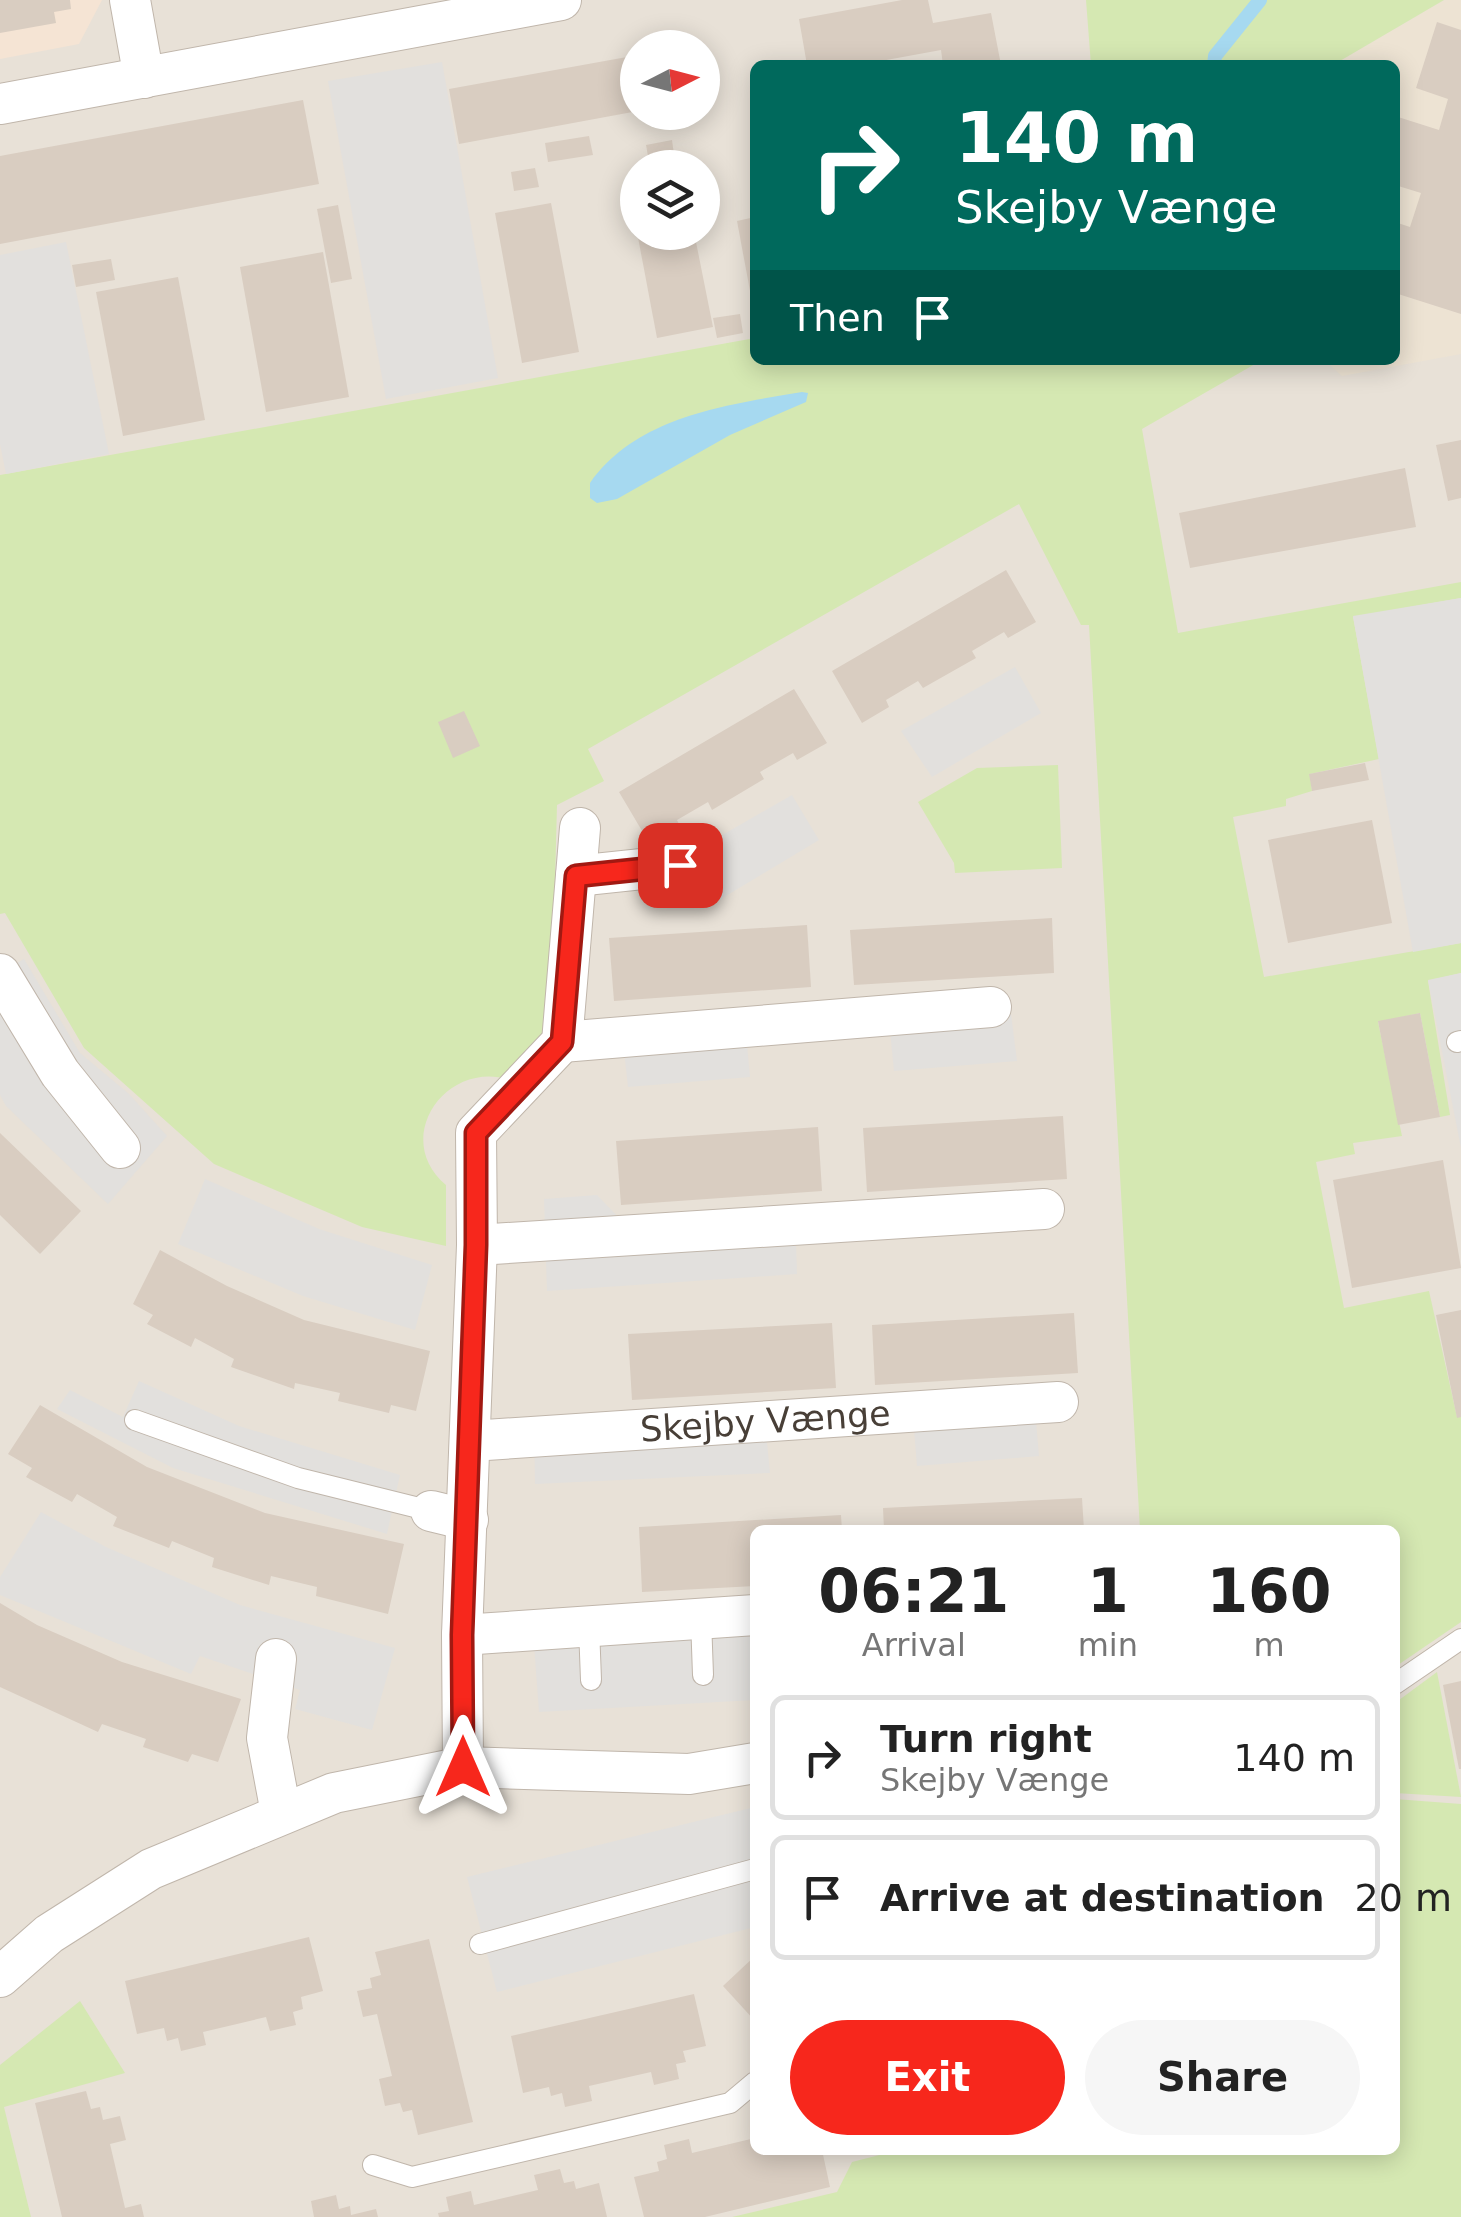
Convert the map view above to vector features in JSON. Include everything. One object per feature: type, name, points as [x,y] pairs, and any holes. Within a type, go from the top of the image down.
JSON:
[{"type":"street","points":[[130,0],[144,78]]},
{"type":"street","points":[[0,104],[561,0]]},
{"type":"street","points":[[463,1767],[462,1635],[450,1515],[471,1441],[460,1315],[476,1245],[476,1133],[562,1042],[580,828]]},
{"type":"street","points":[[576,876],[680,865]]},
{"type":"street","points":[[0,974],[60,1073],[120,1148]]},
{"type":"street","points":[[562,1042],[991,1006]]},
{"type":"street","points":[[476,1245],[1044,1209]]},
{"type":"street","name":"Skejby Vænge","points":[[471,1441],[1058,1402]]},
{"type":"street","points":[[462,1635],[750,1615]]},
{"type":"street","points":[[276,1659],[266,1738],[281,1812]]},
{"type":"street","points":[[0,1978],[49,1934],[151,1869],[334,1793],[463,1767],[689,1774],[750,1763]]},
{"type":"lane","points":[[135,1420],[298,1478],[450,1515]]},
{"type":"lane","points":[[702,1619],[704,1674]]},
{"type":"lane","points":[[589,1627],[591,1680]]},
{"type":"lane","points":[[1400,1681],[1461,1640]]},
{"type":"lane","points":[[480,1944],[750,1870]]},
{"type":"lane","points":[[374,2164],[412,2176],[730,2103],[750,2086]]},
{"type":"shaded area","points":[[0,0],[1461,0],[1461,2217],[0,2217]]},
{"type":"shaded area","points":[[0,0],[102,0],[79,44],[0,59]]},
{"type":"shaded area","points":[[1444,0],[1461,0],[1461,354],[1342,376],[1330,365],[1400,365],[1400,60],[1342,60]]},
{"type":"shaded area","points":[[442,62],[498,378],[386,399],[328,81]]},
{"type":"shaded area","points":[[66,242],[109,454],[6,474],[0,444],[0,255]]},
{"type":"shaded area","points":[[1461,598],[1461,943],[1413,952],[1353,616]]},
{"type":"shaded area","points":[[1015,667],[1041,713],[932,777],[901,731]]},
{"type":"shaded area","points":[[792,795],[819,840],[716,902],[686,856]]},
{"type":"shaded area","points":[[24,959],[80,1053],[129,1094],[167,1136],[108,1204],[6,1106],[0,1095],[0,973]]},
{"type":"shaded area","points":[[1461,973],[1461,1148],[1428,980]]},
{"type":"shaded area","points":[[1009,998],[1017,1061],[894,1071],[888,1011]]},
{"type":"shaded area","points":[[745,1023],[750,1077],[628,1087],[622,1033]]},
{"type":"shaded area","points":[[205,1179],[319,1229],[432,1265],[415,1330],[303,1296],[178,1244]]},
{"type":"shaded area","points":[[597,1195],[622,1221],[795,1210],[797,1274],[547,1291],[544,1199]]},
{"type":"shaded area","points":[[139,1381],[239,1426],[400,1475],[387,1534],[173,1468],[57,1409],[70,1390],[123,1417]]},
{"type":"shaded area","points":[[1034,1398],[1039,1456],[917,1466],[912,1404]]},
{"type":"shaded area","points":[[764,1412],[770,1473],[535,1484],[534,1427]]},
{"type":"shaded area","points":[[41,1512],[106,1547],[240,1605],[395,1648],[372,1730],[295,1709],[300,1690],[200,1656],[191,1674],[0,1595],[0,1577]]},
{"type":"shaded area","points":[[750,1632],[750,1700],[539,1712],[534,1644]]},
{"type":"shaded area","points":[[750,1808],[750,1928],[497,1992],[467,1877]]},
{"type":"green space","points":[[1086,0],[1444,0],[1342,60],[1091,60]]},
{"type":"green space","points":[[750,339],[750,365],[1253,365],[1142,429],[1178,633],[1461,582],[1461,598],[1353,617],[1379,759],[1310,774],[1312,791],[1286,799],[1286,806],[1233,817],[1264,977],[1461,943],[1461,973],[1428,981],[1450,1115],[1440,1117],[1420,1013],[1378,1022],[1402,1136],[1353,1143],[1355,1154],[1316,1162],[1344,1308],[1429,1291],[1457,1417],[1461,1417],[1461,1622],[1400,1664],[1400,1525],[1140,1525],[1089,625],[1081,625],[1019,504],[588,749],[604,781],[557,805],[551,1035],[508,1079],[484,1077],[463,1082],[446,1093],[432,1108],[425,1127],[424,1147],[430,1167],[446,1185],[446,1246],[362,1227],[214,1164],[84,1048],[5,913],[0,914],[0,475]]},
{"type":"green space","points":[[1058,765],[1062,868],[955,873],[954,863],[918,802],[977,768]]},
{"type":"green space","points":[[1437,1672],[1461,1797],[1400,1793],[1400,1699]]},
{"type":"green space","points":[[1400,1799],[1461,1804],[1461,2217],[732,2217],[837,2192],[852,2162],[879,2155],[1400,2155]]},
{"type":"green space","points":[[80,2001],[125,2073],[4,2107],[31,2217],[0,2217],[0,2065]]},
{"type":"water","points":[[808,393],[806,402],[730,435],[617,499],[597,503],[590,498],[590,483],[610,460],[658,428],[714,409]]},
{"type":"building","points":[[0,0],[70,0],[71,9],[54,12],[56,23],[0,33]]},
{"type":"building","points":[[902,0],[928,0],[933,23],[991,13],[1000,60],[942,60],[941,50],[886,60],[806,60],[799,19]]},
{"type":"building","points":[[1437,22],[1461,30],[1461,314],[1400,295],[1400,224],[1410,227],[1421,193],[1400,187],[1400,118],[1439,130],[1448,99],[1416,88]]},
{"type":"building","points":[[620,58],[620,114],[459,144],[449,89]]},
{"type":"building","points":[[303,100],[319,184],[0,244],[0,156]]},
{"type":"building","points":[[589,136],[593,155],[548,162],[545,143]]},
{"type":"building","points":[[672,140],[673,150],[647,150],[646,145]]},
{"type":"building","points":[[535,168],[539,187],[514,191],[511,172]]},
{"type":"building","points":[[551,203],[579,352],[522,363],[495,213]]},
{"type":"building","points":[[338,205],[352,279],[331,283],[317,209]]},
{"type":"building","points":[[750,218],[750,291],[737,221]]},
{"type":"building","points":[[640,250],[698,250],[713,327],[657,338]]},
{"type":"building","points":[[323,252],[349,397],[266,412],[240,267]]},
{"type":"building","points":[[111,259],[115,280],[76,287],[72,265]]},
{"type":"building","points":[[178,277],[205,420],[123,436],[96,292]]},
{"type":"building","points":[[740,314],[743,333],[717,338],[713,318]]},
{"type":"building","points":[[1461,440],[1461,498],[1448,501],[1436,445]]},
{"type":"building","points":[[1405,468],[1416,527],[1190,568],[1179,513]]},
{"type":"building","points":[[1006,570],[1036,622],[1008,638],[1004,632],[972,651],[976,658],[923,688],[918,681],[886,700],[889,707],[862,723],[832,671]]},
{"type":"building","points":[[794,689],[827,743],[797,760],[793,753],[760,772],[764,779],[712,810],[708,802],[677,820],[681,828],[651,846],[619,792]]},
{"type":"building","points":[[464,711],[480,746],[453,758],[438,722]]},
{"type":"building","points":[[1365,763],[1369,780],[1312,791],[1309,774]]},
{"type":"building","points":[[1372,820],[1392,923],[1288,943],[1268,840]]},
{"type":"building","points":[[1052,918],[1054,973],[854,985],[850,930]]},
{"type":"building","points":[[807,925],[811,987],[614,1001],[609,938]]},
{"type":"building","points":[[1420,1013],[1440,1117],[1398,1125],[1378,1021]]},
{"type":"building","points":[[1063,1116],[1067,1179],[867,1192],[863,1128]]},
{"type":"building","points":[[818,1127],[822,1191],[621,1205],[616,1141]]},
{"type":"building","points":[[0,1133],[81,1211],[40,1254],[0,1215]]},
{"type":"building","points":[[1443,1160],[1461,1268],[1352,1288],[1333,1180]]},
{"type":"building","points":[[160,1250],[227,1286],[304,1320],[430,1351],[416,1411],[391,1405],[389,1413],[338,1401],[340,1393],[295,1383],[294,1389],[231,1367],[234,1359],[195,1338],[191,1347],[147,1324],[153,1315],[133,1304]]},
{"type":"building","points":[[1461,1310],[1461,1417],[1457,1418],[1436,1315]]},
{"type":"building","points":[[1074,1313],[1078,1373],[875,1385],[872,1325]]},
{"type":"building","points":[[832,1323],[836,1388],[632,1400],[628,1334]]},
{"type":"building","points":[[40,1405],[147,1467],[265,1513],[404,1544],[388,1614],[316,1596],[317,1587],[271,1576],[269,1585],[212,1567],[214,1558],[172,1541],[169,1548],[113,1526],[117,1517],[77,1494],[72,1502],[26,1477],[32,1468],[8,1454]]},
{"type":"building","points":[[1082,1498],[1084,1525],[884,1525],[883,1508]]},
{"type":"building","points":[[841,1515],[842,1525],[750,1525],[750,1586],[642,1592],[639,1527]]},
{"type":"building","points":[[0,1603],[37,1625],[122,1662],[241,1699],[218,1762],[192,1754],[188,1762],[143,1747],[146,1739],[102,1724],[98,1732],[0,1687]]},
{"type":"building","points":[[1461,1681],[1461,1769],[1459,1769],[1443,1685]]},
{"type":"building","points":[[309,1937],[323,1991],[301,1997],[303,2009],[293,2012],[296,2025],[270,2031],[266,2017],[203,2032],[206,2045],[181,2051],[178,2038],[167,2041],[164,2028],[137,2034],[125,1981]]},
{"type":"building","points":[[429,1939],[473,2122],[418,2135],[412,2110],[403,2112],[400,2103],[385,2106],[379,2079],[392,2076],[377,2014],[363,2017],[357,1991],[372,1988],[370,1978],[381,1975],[375,1952]]},
{"type":"building","points":[[750,1961],[750,2016],[723,1986]]},
{"type":"building","points":[[694,1994],[706,2046],[683,2051],[686,2062],[676,2064],[679,2079],[654,2085],[651,2072],[589,2086],[592,2101],[565,2107],[562,2093],[551,2096],[549,2087],[523,2093],[511,2036]]},
{"type":"building","points":[[86,2091],[91,2109],[100,2107],[103,2120],[120,2116],[126,2140],[110,2144],[125,2208],[141,2204],[144,2217],[62,2217],[35,2103]]},
{"type":"building","points":[[689,2139],[692,2153],[750,2139],[750,2155],[823,2155],[830,2187],[705,2217],[644,2217],[634,2177],[659,2171],[657,2162],[667,2159],[664,2145]]},
{"type":"building","points":[[560,2169],[564,2183],[574,2181],[576,2189],[599,2183],[607,2217],[439,2217],[438,2213],[449,2211],[446,2197],[471,2191],[474,2205],[538,2190],[534,2175]]},
{"type":"building","points":[[336,2195],[339,2209],[350,2206],[351,2215],[376,2209],[378,2217],[314,2217],[311,2201]]},
{"type":"waterway","points":[[1215,60],[1260,0]]},
{"type":"route","points":[[463,1767],[462,1635],[471,1441],[476,1133],[562,1042],[576,876],[680,865]]}]
